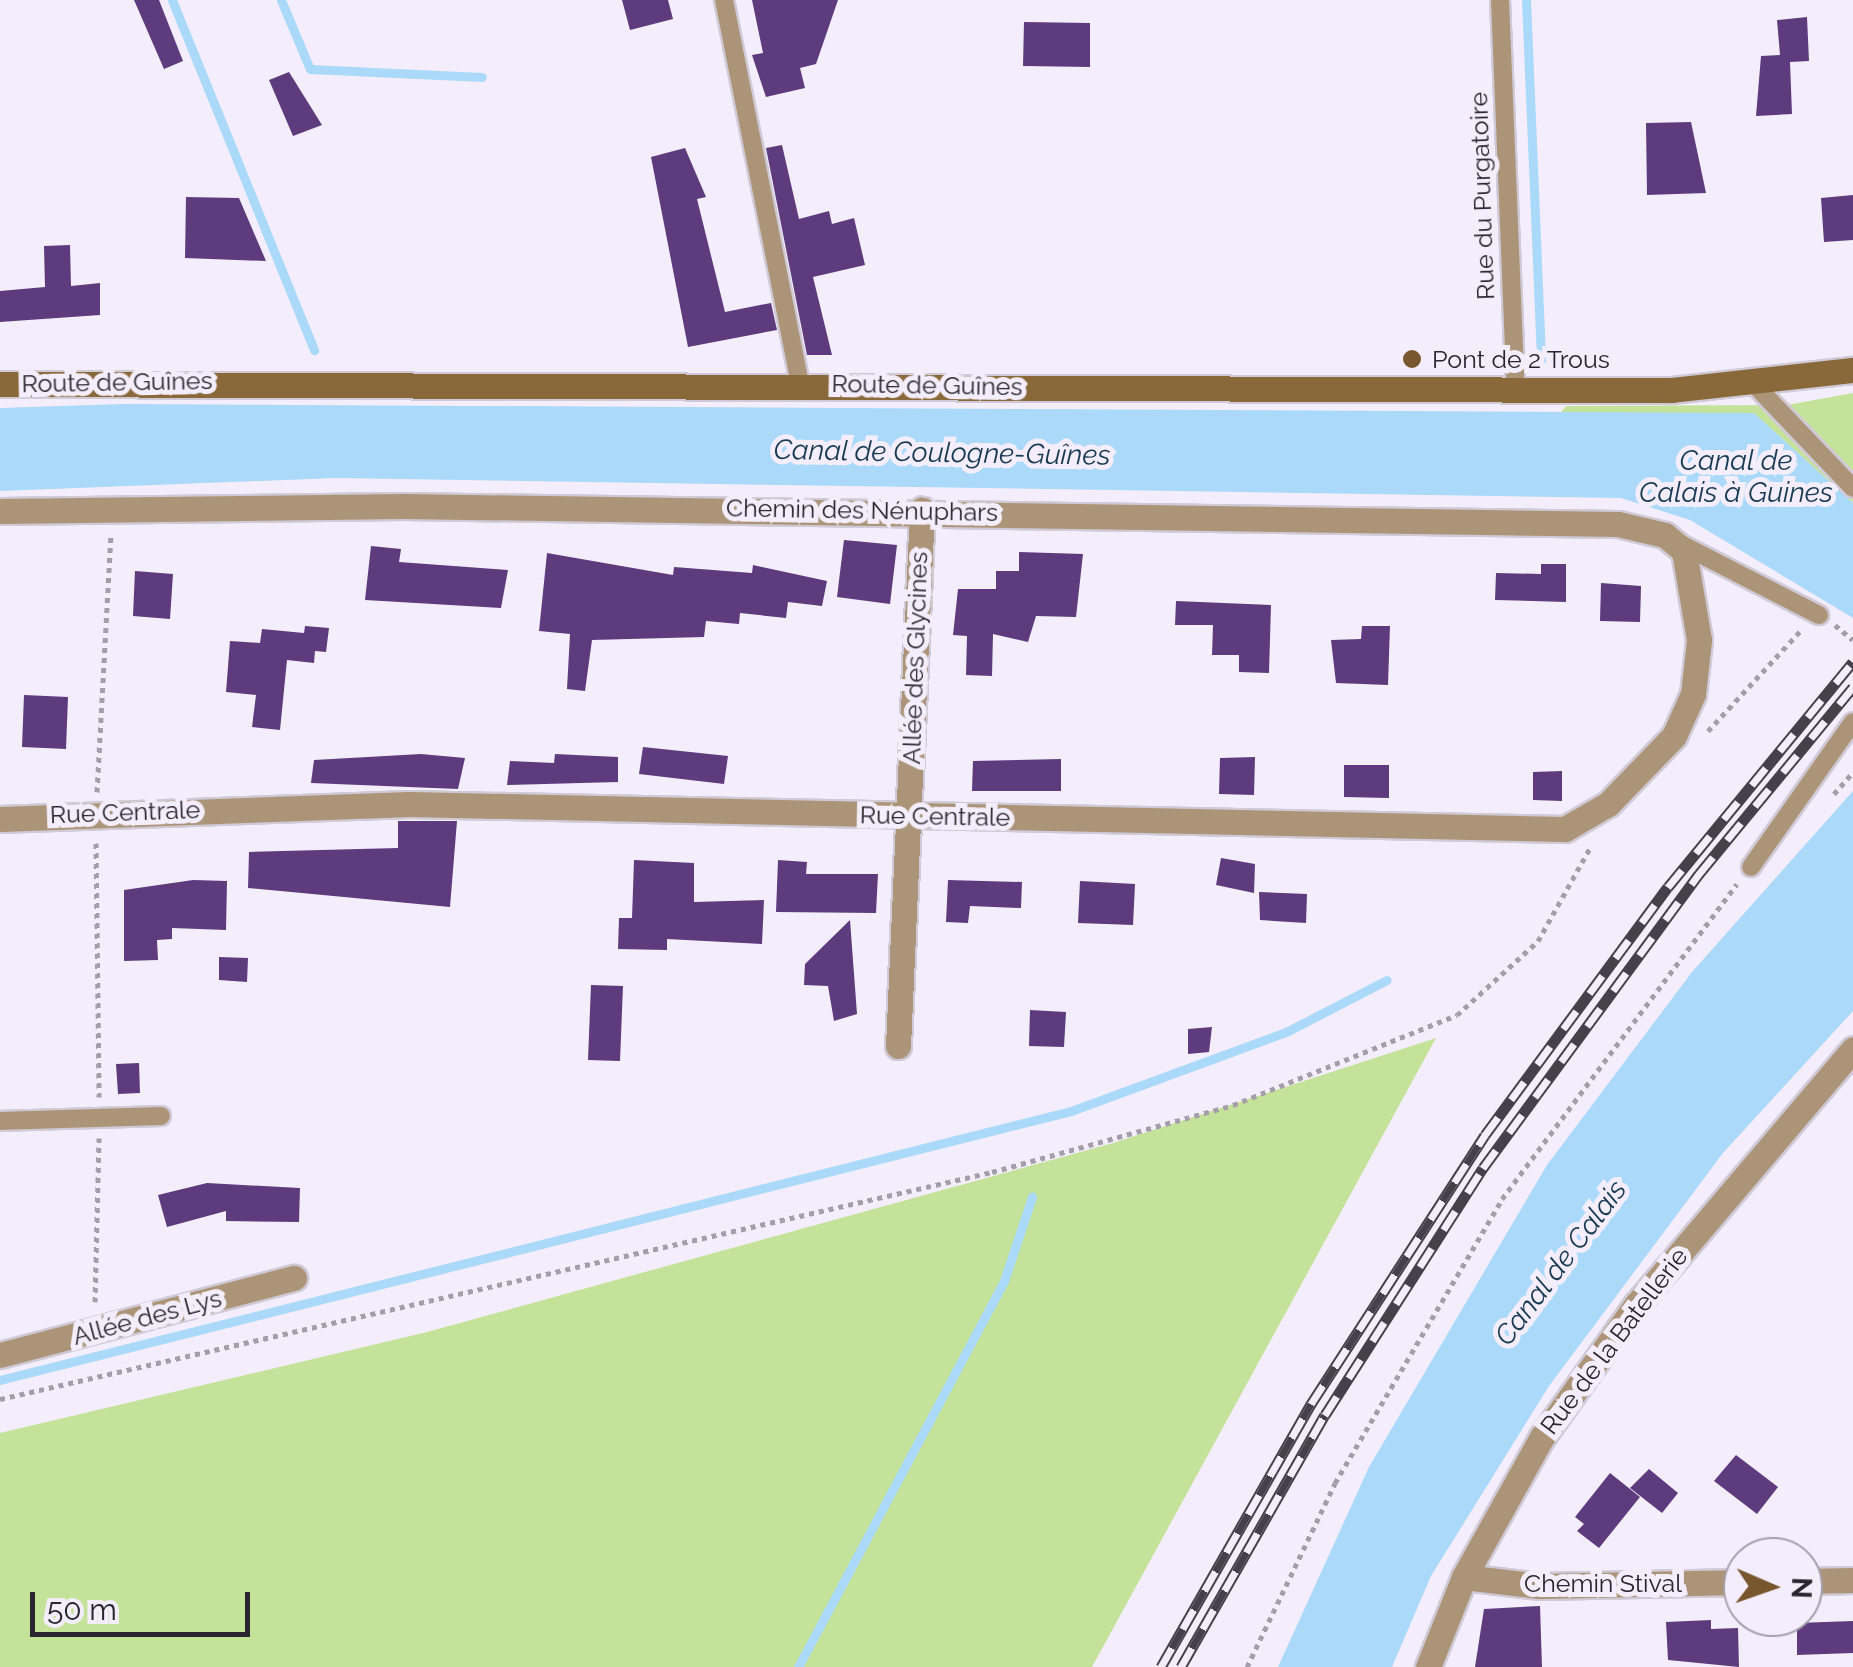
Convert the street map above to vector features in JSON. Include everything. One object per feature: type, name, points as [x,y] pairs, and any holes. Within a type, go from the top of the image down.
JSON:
[{"type":"main road","name":"Route de Guînes","points":[[0,384],[800,384],[1516,390],[1755,386],[1853,370]]},
{"type":"street","name":"Chemin des Nénuphars","points":[[0,511],[922,510],[1603,523],[1674,540]]},
{"type":"street","name":"Allée des Glycines","points":[[898,1046],[922,510]]},
{"type":"street","name":"Rue Centrale","points":[[0,819],[96,812],[410,804],[1565,828],[1608,804],[1681,724],[1699,657],[1694,581],[1674,540]]},
{"type":"street","name":"Rue de la Batellerie","points":[[1428,1667],[1464,1577],[1542,1437],[1628,1317],[1853,1049]]},
{"type":"street","name":"Allée des Lys","points":[[0,1355],[294,1278]]},
{"type":"street","name":"Chemin Stival","points":[[1464,1577],[1539,1586],[1723,1582]]},
{"type":"street","points":[[1823,1580],[1853,1580]]},
{"type":"lane","points":[[724,0],[800,384]]},
{"type":"lane","name":"Rue du Purgatoire","points":[[1500,0],[1516,390]]},
{"type":"lane","points":[[1755,386],[1853,488]]},
{"type":"lane","points":[[1674,540],[1819,616]]},
{"type":"lane","points":[[1751,867],[1853,722]]},
{"type":"lane","points":[[0,1120],[161,1116]]},
{"type":"path","points":[[95,1330],[99,1120],[96,812],[112,508]]},
{"type":"path","points":[[1247,1667],[1334,1483],[1502,1199],[1751,867]]},
{"type":"path","points":[[0,1399],[992,1172],[1234,1104],[1457,1015],[1538,941],[1572,868]]},
{"type":"green space","points":[[1853,393],[1853,503],[1754,413],[1557,417],[1566,406],[1787,405]]},
{"type":"green space","points":[[1436,1038],[1092,1667],[0,1667],[0,1433],[427,1332],[1113,1143]]},
{"type":"water","name":"Canal de Calais à Guines","points":[[123,404],[1754,413],[1853,503],[1853,618],[1690,520],[1621,498],[336,478],[0,491],[0,408]]},
{"type":"water","name":"Canal de Calais","points":[[1853,791],[1853,1011],[1723,1153],[1549,1386],[1431,1576],[1392,1667],[1278,1667],[1369,1467],[1547,1165],[1692,972]]},
{"type":"building","points":[[134,0],[159,0],[183,61],[164,69]]},
{"type":"building","points":[[622,0],[668,0],[673,19],[630,30]]},
{"type":"building","points":[[752,0],[838,0],[816,64],[800,68],[805,88],[766,97],[752,55],[763,53]]},
{"type":"building","points":[[1807,17],[1809,61],[1790,62],[1792,114],[1756,116],[1761,56],[1780,55],[1777,20]]},
{"type":"building","points":[[1024,22],[1090,23],[1090,67],[1023,66]]},
{"type":"building","points":[[289,72],[322,125],[293,136],[269,80]]},
{"type":"building","points":[[1691,122],[1706,193],[1647,195],[1646,123]]},
{"type":"building","points":[[782,145],[799,219],[829,211],[832,224],[854,218],[865,265],[813,277],[832,355],[807,355],[766,148]]},
{"type":"building","points":[[685,148],[706,197],[697,199],[725,312],[771,303],[777,330],[688,347],[651,157]]},
{"type":"building","points":[[1853,195],[1853,240],[1824,242],[1821,198]]},
{"type":"building","points":[[186,197],[239,198],[266,261],[185,258]]},
{"type":"building","points":[[70,245],[71,286],[100,283],[100,315],[0,322],[0,291],[45,287],[44,246]]},
{"type":"building","points":[[844,540],[897,545],[890,604],[837,597]]},
{"type":"building","points":[[371,546],[401,549],[399,562],[508,570],[501,608],[365,600]]},
{"type":"building","points":[[1019,552],[1083,554],[1076,617],[1036,616],[1028,642],[993,634],[992,676],[966,675],[967,636],[953,635],[958,589],[996,589],[996,571],[1019,571]]},
{"type":"building","points":[[547,553],[673,575],[674,567],[752,573],[753,565],[827,581],[822,606],[788,602],[786,618],[740,613],[739,624],[706,621],[704,637],[592,640],[585,691],[567,689],[570,634],[539,631]]},
{"type":"building","points":[[1541,564],[1566,564],[1566,602],[1495,600],[1496,573],[1541,574]]},
{"type":"building","points":[[135,571],[173,574],[170,619],[133,616]]},
{"type":"building","points":[[1601,583],[1641,586],[1640,622],[1600,621]]},
{"type":"building","points":[[1176,601],[1271,605],[1269,673],[1239,672],[1239,655],[1212,655],[1213,625],[1175,625]]},
{"type":"building","points":[[305,626],[329,628],[326,652],[315,651],[314,663],[287,660],[280,730],[252,727],[256,695],[226,692],[230,641],[260,643],[262,629],[304,633]]},
{"type":"building","points":[[1362,626],[1390,626],[1388,685],[1336,683],[1331,640],[1361,639]]},
{"type":"building","points":[[24,695],[68,697],[66,749],[22,747]]},
{"type":"building","points":[[643,747],[728,756],[724,784],[639,774]]},
{"type":"building","points":[[421,754],[465,758],[458,789],[311,783],[314,760]]},
{"type":"building","points":[[555,754],[618,757],[618,782],[507,785],[510,761],[554,763]]},
{"type":"building","points":[[1255,757],[1254,795],[1219,794],[1220,758]]},
{"type":"building","points":[[1061,759],[1061,791],[972,791],[973,761]]},
{"type":"building","points":[[1344,765],[1389,765],[1389,798],[1344,797]]},
{"type":"building","points":[[1562,771],[1562,801],[1533,800],[1533,772]]},
{"type":"building","points":[[398,821],[457,821],[450,907],[248,888],[249,852],[398,848]]},
{"type":"building","points":[[1221,858],[1255,864],[1254,893],[1216,885]]},
{"type":"building","points":[[634,860],[694,863],[694,902],[764,900],[762,944],[667,939],[667,950],[618,949],[619,918],[632,918]]},
{"type":"building","points":[[778,860],[807,862],[806,874],[878,874],[876,913],[776,912]]},
{"type":"building","points":[[193,880],[227,881],[226,930],[172,928],[172,939],[157,940],[158,960],[124,961],[124,890]]},
{"type":"building","points":[[948,880],[1022,882],[1021,908],[970,906],[968,923],[946,922]]},
{"type":"building","points":[[1080,881],[1135,884],[1133,925],[1078,923]]},
{"type":"building","points":[[1259,892],[1307,894],[1306,923],[1260,920]]},
{"type":"building","points":[[850,920],[857,1014],[834,1021],[828,986],[804,985],[805,964]]},
{"type":"building","points":[[219,957],[248,958],[247,982],[219,980]]},
{"type":"building","points":[[591,985],[623,986],[620,1061],[588,1060]]},
{"type":"building","points":[[1030,1010],[1066,1012],[1064,1047],[1029,1046]]},
{"type":"building","points":[[1212,1027],[1209,1052],[1188,1054],[1188,1029]]},
{"type":"building","points":[[139,1063],[140,1093],[118,1094],[116,1064]]},
{"type":"building","points":[[207,1183],[300,1188],[299,1222],[226,1221],[226,1211],[167,1227],[158,1195]]},
{"type":"building","points":[[1736,1455],[1778,1487],[1757,1514],[1714,1481]]},
{"type":"building","points":[[1649,1469],[1678,1493],[1662,1513],[1630,1488]]},
{"type":"building","points":[[1610,1473],[1640,1497],[1599,1548],[1577,1531],[1584,1524],[1575,1517]]},
{"type":"building","points":[[1540,1606],[1542,1667],[1475,1667],[1484,1609]]},
{"type":"building","points":[[1711,1620],[1711,1629],[1723,1629],[1723,1637],[1738,1637],[1739,1667],[1668,1660],[1666,1622]]},
{"type":"building","points":[[1853,1621],[1853,1653],[1797,1655],[1797,1637],[1823,1637],[1823,1622]]},
{"type":"waterway","points":[[172,0],[314,350]]},
{"type":"waterway","points":[[281,0],[310,69],[482,77]]},
{"type":"waterway","points":[[1526,0],[1541,361]]},
{"type":"waterway","points":[[0,1380],[1071,1111],[1288,1031],[1387,980]]},
{"type":"waterway","points":[[798,1667],[1004,1281],[1032,1197]]},
{"type":"railway","points":[[1161,1667],[1311,1404],[1485,1135],[1668,887],[1853,662]]},
{"type":"railway","points":[[1181,1667],[1325,1415],[1483,1168],[1699,874],[1853,687]]},
{"type":"place","name":"Pont de 2 Trous","points":[[1412,359]]},
{"type":"water label","name":"Canal de Coulogne-Guînes","points":[[942,453]]}]
